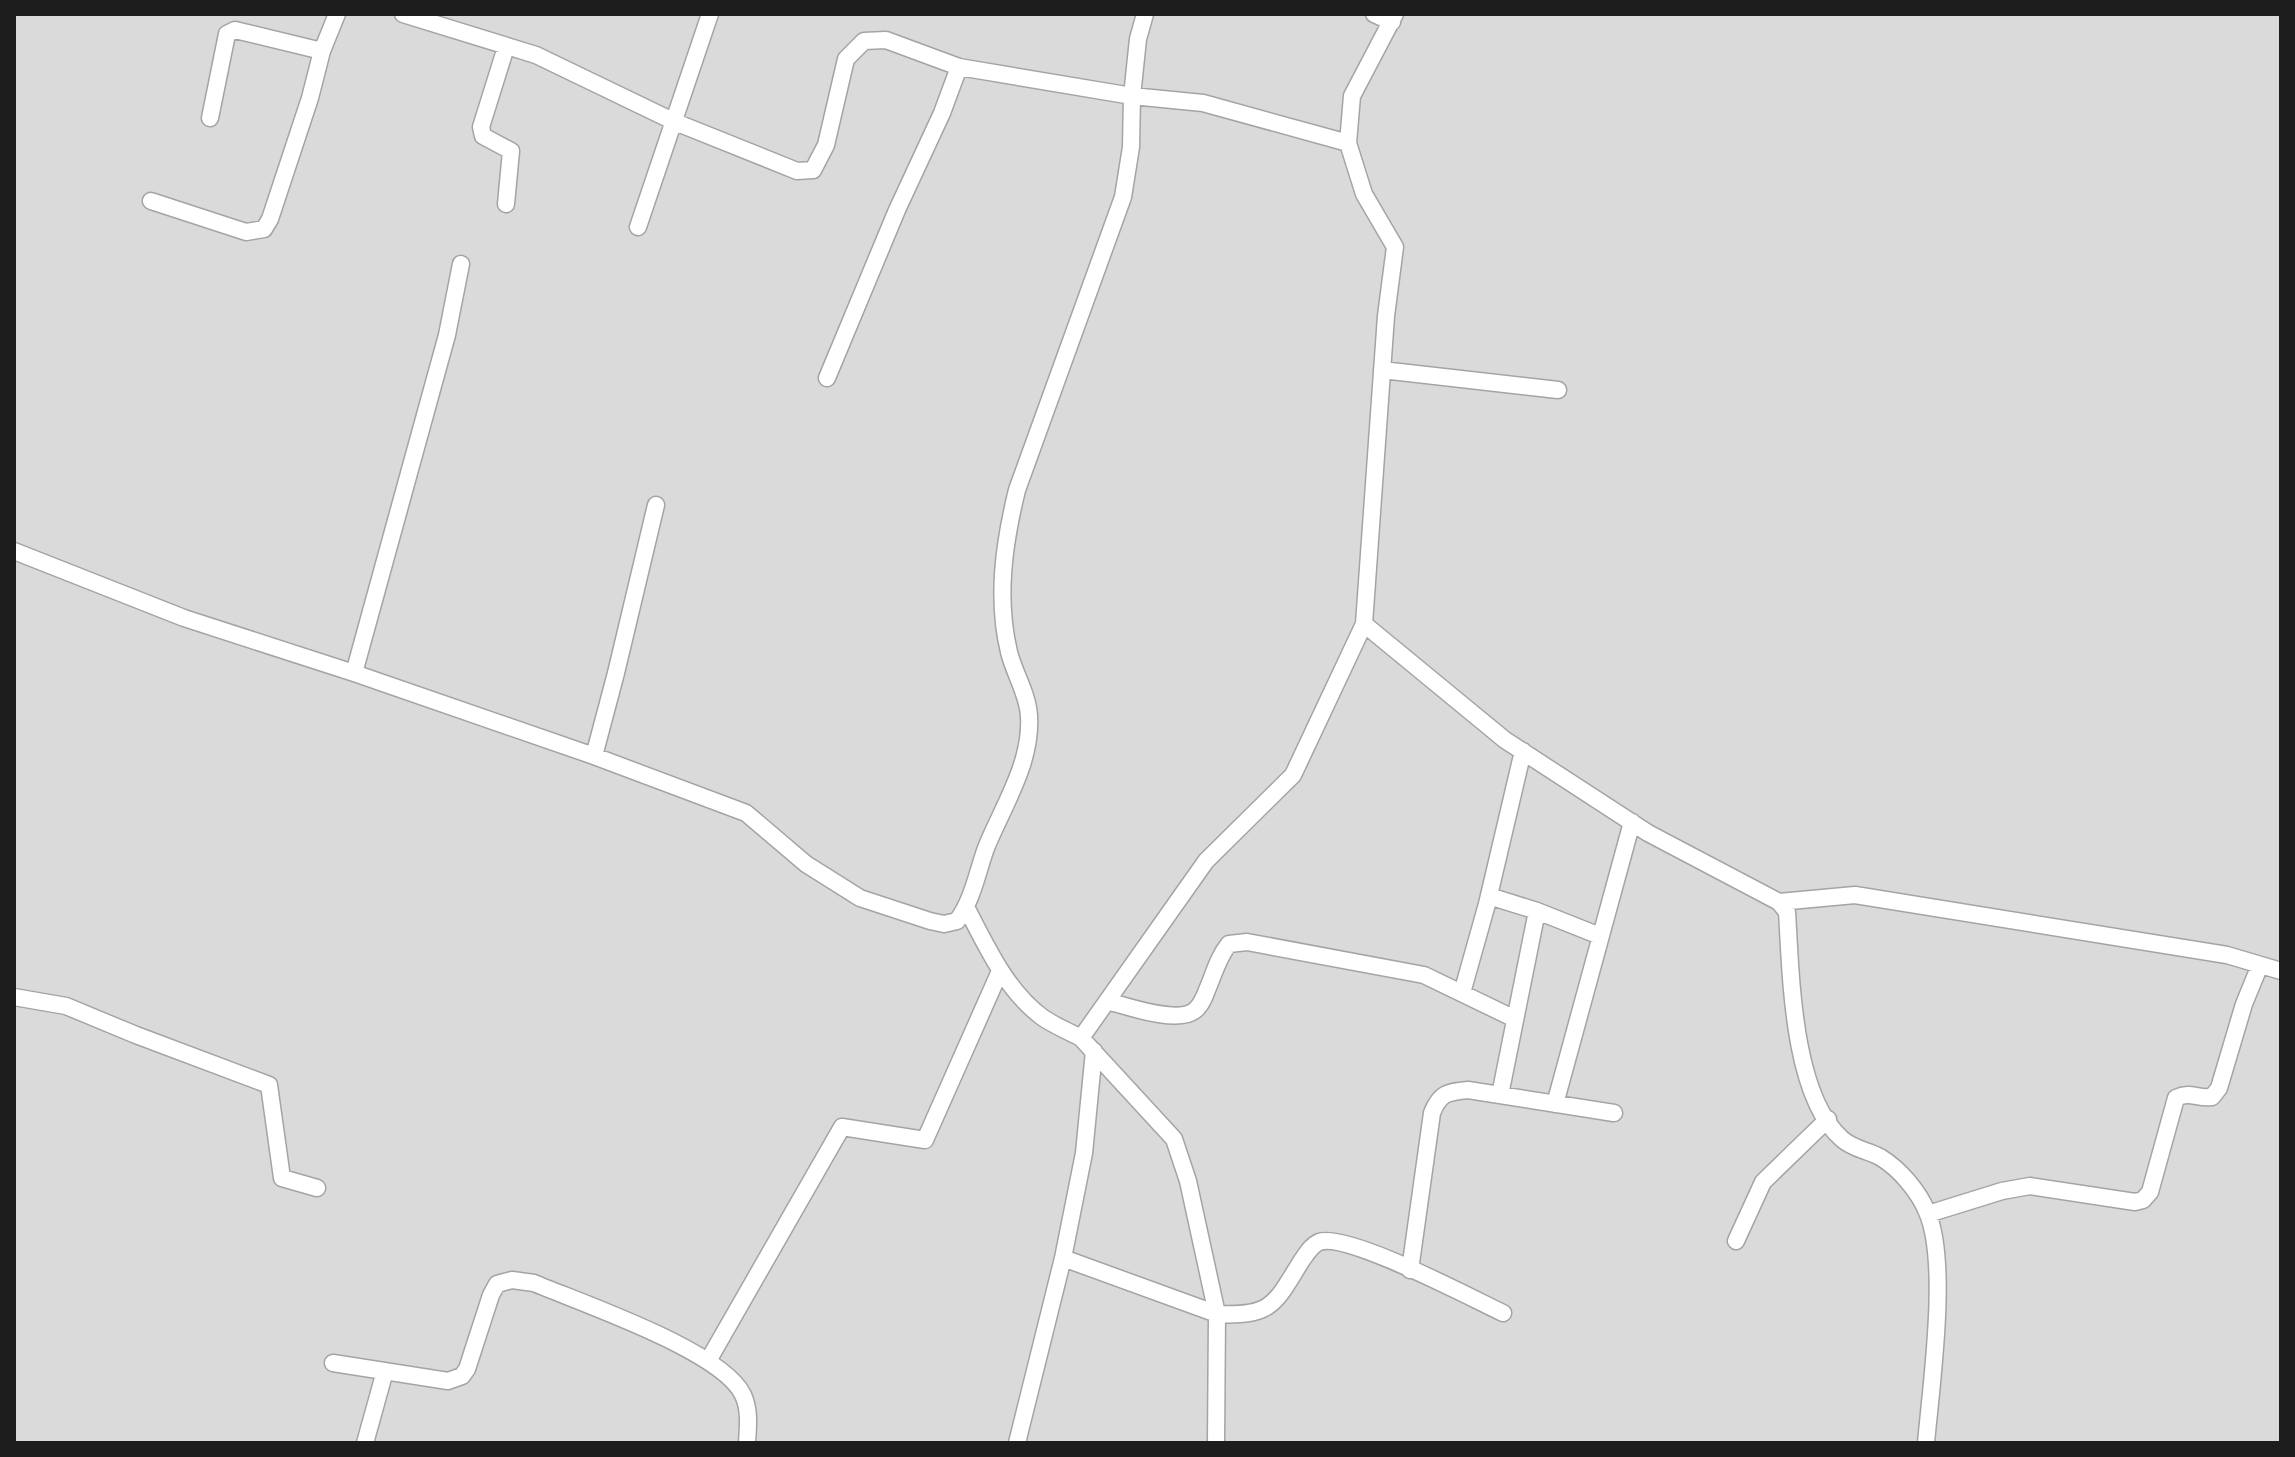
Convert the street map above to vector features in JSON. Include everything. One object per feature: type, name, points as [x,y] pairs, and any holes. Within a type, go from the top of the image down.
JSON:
[{"type":"street","points":[[151,201],[246,232],[264,229],[270,219],[310,98],[322,51],[337,14]]},
{"type":"street","points":[[403,14],[536,55],[675,122],[797,171],[813,170],[826,145],[846,59],[864,41],[886,40],[959,67],[1132,96],[1203,103],[1348,143]]},
{"type":"street","points":[[638,227],[710,14]]},
{"type":"street","points":[[14,551],[184,618],[594,756],[746,813],[806,864],[860,898],[890,910],[944,924],[957,921],[967,909],[986,847],[1008,803],[1029,729],[1029,711],[1009,654],[1003,623],[1002,574],[1006,536],[1017,490],[1123,197],[1131,147],[1138,39],[1145,14]]},
{"type":"street","points":[[1081,1038],[1206,861],[1293,775],[1364,624],[1382,370],[1395,247],[1364,194],[1348,143],[1352,96],[1393,18],[1374,14]]},
{"type":"street","points":[[210,118],[227,34],[235,30],[322,51]]},
{"type":"street","points":[[506,47],[481,127],[483,136],[511,151],[506,204]]},
{"type":"street","points":[[827,378],[959,67]]},
{"type":"street","points":[[354,673],[447,335],[461,264]]},
{"type":"street","points":[[1382,370],[1558,390]]},
{"type":"street","points":[[594,756],[656,505]]},
{"type":"street","points":[[1364,624],[1505,740],[1632,822],[1779,902],[1787,912],[1793,999],[1802,1058],[1815,1099],[1838,1135],[1850,1146],[1882,1158],[1918,1192],[1935,1234],[1936,1321],[1926,1443]]},
{"type":"street","points":[[1462,993],[1489,896],[1523,751]]},
{"type":"street","points":[[1555,1104],[1632,822]]},
{"type":"street","points":[[1779,902],[1855,895],[2227,955],[2281,971]]},
{"type":"street","points":[[1489,896],[1600,936]]},
{"type":"street","points":[[967,909],[1000,971],[1022,999],[1042,1017],[1081,1038],[1174,1139],[1188,1181],[1217,1314],[1216,1443]]},
{"type":"street","points":[[1500,1095],[1537,911]]},
{"type":"street","points":[[1107,1001],[1164,1015],[1185,1015],[1194,1011],[1205,996],[1222,952],[1229,944],[1247,942],[1424,975],[1515,1019]]},
{"type":"street","points":[[1928,1214],[2002,1191],[2030,1186],[2135,1202],[2143,1200],[2150,1192],[2176,1098],[2186,1094],[2212,1097],[2219,1088],[2244,1004],[2260,965]]},
{"type":"street","points":[[708,1361],[842,1127],[925,1140],[1000,971]]},
{"type":"street","points":[[14,997],[66,1006],[269,1085],[282,1178],[317,1188]]},
{"type":"street","points":[[1017,1443],[1063,1258],[1084,1153],[1094,1051]]},
{"type":"street","points":[[1410,1270],[1432,1113],[1438,1098],[1447,1092],[1468,1090],[1614,1113]]},
{"type":"street","points":[[1736,1241],[1763,1182],[1828,1119]]},
{"type":"street","points":[[1063,1258],[1217,1314],[1243,1315],[1274,1304],[1306,1254],[1316,1243],[1328,1241],[1366,1249],[1503,1313]]},
{"type":"street","points":[[333,1363],[448,1381],[462,1376],[497,1284],[512,1280],[534,1283],[694,1350],[728,1375],[742,1392],[748,1411],[747,1443]]},
{"type":"street","points":[[365,1443],[385,1371]]},
{"type":"shaded area","points":[[14,14],[2281,14],[2281,1443],[14,1443]]}]
